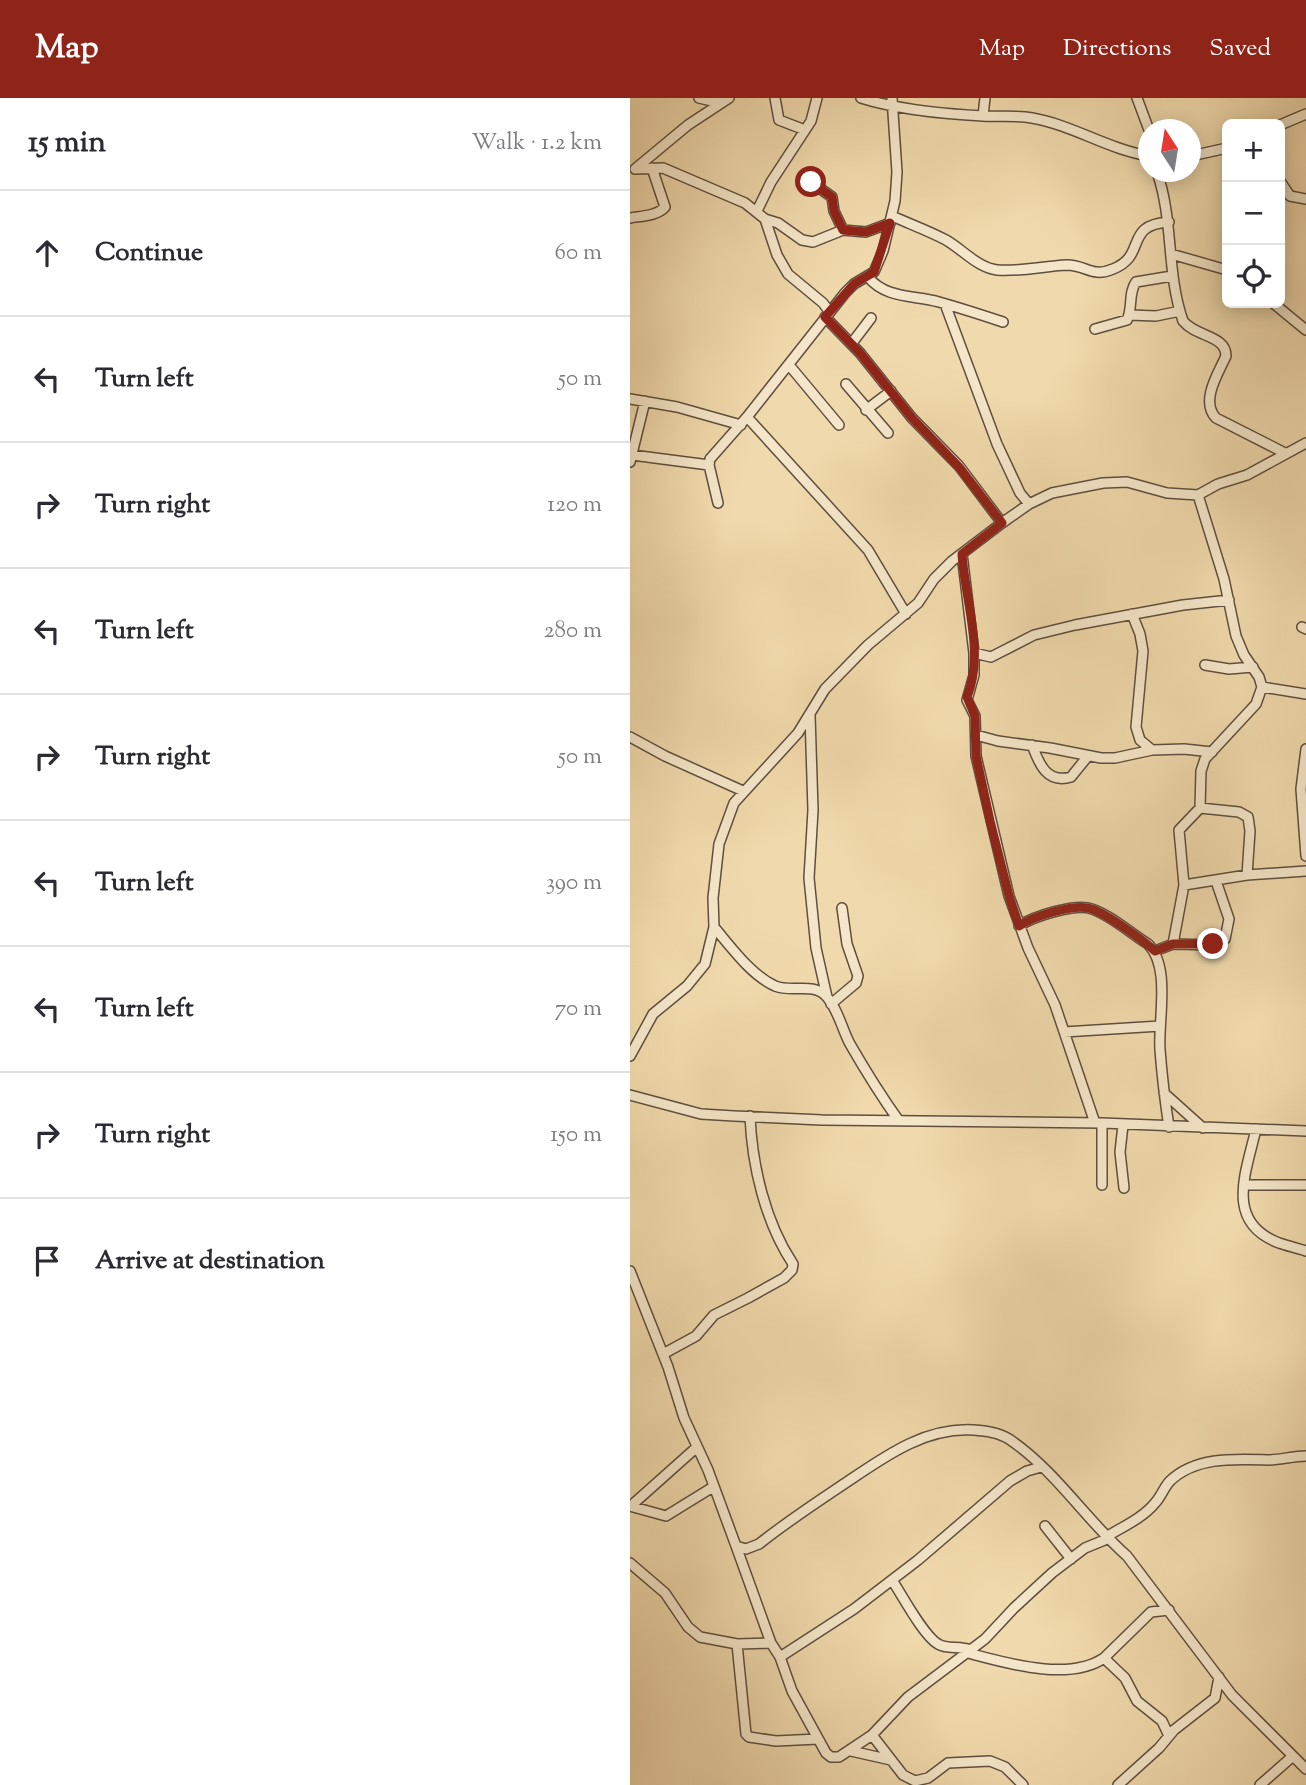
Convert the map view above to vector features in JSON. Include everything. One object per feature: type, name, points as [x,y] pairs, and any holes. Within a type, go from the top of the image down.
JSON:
[{"type":"street","points":[[699,98],[725,100]]},
{"type":"street","points":[[775,98],[779,120],[805,130]]},
{"type":"street","points":[[757,211],[771,182],[805,130],[817,98]]},
{"type":"street","points":[[861,98],[984,116],[1031,118],[1063,125],[1138,154]]},
{"type":"street","points":[[984,116],[985,98]]},
{"type":"street","points":[[1137,98],[1145,119]]},
{"type":"street","points":[[632,170],[680,131],[725,100]]},
{"type":"street","points":[[718,503],[710,459],[744,421],[827,314],[854,284],[874,272],[891,219],[897,172],[892,102]]},
{"type":"street","points":[[1285,123],[1306,114]]},
{"type":"street","points":[[1201,154],[1222,149]]},
{"type":"street","points":[[630,218],[663,211],[665,207],[652,167]]},
{"type":"street","points":[[632,170],[663,168],[739,200],[757,211],[770,229],[771,240],[785,269],[823,303],[827,314],[912,418],[959,467],[1002,523]]},
{"type":"street","points":[[811,182],[832,197],[834,211],[843,230]]},
{"type":"street","points":[[1160,182],[1170,222],[1172,276],[1180,311],[1188,327],[1218,340],[1226,349],[1226,356],[1210,395],[1212,414],[1285,453]]},
{"type":"street","points":[[1281,182],[1290,196],[1306,199]]},
{"type":"street","points":[[765,219],[778,223],[807,242],[819,241],[843,230],[866,232],[891,219],[946,240],[986,267],[1024,271],[1069,265],[1095,274],[1114,269],[1129,260],[1142,229],[1151,224],[1170,222]]},
{"type":"street","points":[[1171,254],[1222,269]]},
{"type":"street","points":[[1095,329],[1124,322],[1130,315],[1133,284],[1142,280],[1172,276]]},
{"type":"street","points":[[868,277],[878,288],[891,293],[945,304],[1003,322]]},
{"type":"street","points":[[945,304],[997,444],[1020,493],[1029,504]]},
{"type":"street","points":[[1278,308],[1306,330]]},
{"type":"street","points":[[1130,315],[1156,316],[1180,311]]},
{"type":"street","points":[[852,343],[871,317]]},
{"type":"street","points":[[789,365],[839,425]]},
{"type":"street","points":[[846,384],[888,433]]},
{"type":"street","points":[[866,410],[891,391]]},
{"type":"street","points":[[630,399],[744,421],[868,550],[906,614]]},
{"type":"street","points":[[645,401],[631,459],[709,465]]},
{"type":"street","points":[[630,1056],[653,1014],[687,986],[705,964],[714,927],[713,898],[719,844],[734,803],[787,746],[825,689],[869,645],[918,603],[934,579],[1002,523],[1029,504],[1052,494],[1103,483],[1127,482],[1167,493],[1198,495],[1218,484],[1247,475],[1306,443]]},
{"type":"street","points":[[1173,944],[1184,885],[1179,830],[1200,807],[1201,771],[1205,759],[1256,704],[1262,687],[1236,636],[1229,600],[1198,495]]},
{"type":"street","points":[[962,554],[974,653],[974,675],[967,697],[975,716],[976,756],[990,821],[1019,926],[1048,989],[1099,1123],[1101,1185]]},
{"type":"street","points":[[974,675],[991,657],[1034,635],[1106,617],[1229,600]]},
{"type":"street","points":[[1132,614],[1143,651],[1136,727],[1140,740],[1152,750]]},
{"type":"street","points":[[974,653],[991,657]]},
{"type":"street","points":[[1205,665],[1229,669],[1253,667]]},
{"type":"street","points":[[1262,687],[1306,694]]},
{"type":"street","points":[[810,715],[813,810],[809,878],[816,948],[829,1001],[876,1089],[899,1121]]},
{"type":"street","points":[[976,735],[1088,756],[1115,758],[1152,750],[1212,751]]},
{"type":"street","points":[[630,737],[743,791]]},
{"type":"street","points":[[1032,745],[1046,773],[1054,778],[1071,777],[1088,756]]},
{"type":"street","points":[[1306,749],[1301,789],[1306,856]]},
{"type":"street","points":[[1200,807],[1239,812],[1248,817],[1250,831],[1247,875]]},
{"type":"street","points":[[1184,885],[1247,875],[1306,871]]},
{"type":"street","points":[[1155,951],[1173,944],[1213,944],[1225,939],[1229,919],[1216,881]]},
{"type":"street","points":[[829,1001],[856,983],[858,976],[847,944],[842,908]]},
{"type":"street","points":[[1019,926],[1046,914],[1077,908],[1092,909],[1155,951],[1161,986],[1160,1026],[1169,1127]]},
{"type":"street","points":[[714,927],[734,950],[772,985],[785,989],[819,990],[829,1001]]},
{"type":"street","points":[[1064,1032],[1160,1026]]},
{"type":"street","points":[[1164,1093],[1203,1128]]},
{"type":"street","points":[[630,1096],[701,1114],[899,1121],[1099,1123],[1306,1131]]},
{"type":"street","points":[[663,1354],[696,1336],[714,1315],[784,1278],[792,1270],[793,1264],[772,1220],[754,1166],[750,1116]]},
{"type":"street","points":[[1123,1125],[1120,1152],[1124,1188]]},
{"type":"street","points":[[1256,1129],[1244,1185],[1243,1208],[1250,1222],[1279,1243],[1306,1251]]},
{"type":"street","points":[[1244,1185],[1306,1185]]},
{"type":"street","points":[[630,1271],[771,1643],[780,1657],[792,1691],[831,1757],[839,1757],[851,1751],[872,1735],[908,1697],[985,1639],[1042,1582],[1085,1548],[1107,1538],[1149,1510],[1171,1480],[1196,1465],[1217,1461],[1306,1456]]},
{"type":"street","points":[[736,1546],[746,1549],[752,1547],[908,1444],[940,1432],[961,1430],[997,1433],[1020,1447],[1127,1556],[1232,1695],[1306,1769]]},
{"type":"street","points":[[631,1506],[697,1447]]},
{"type":"street","points":[[780,1657],[854,1609],[919,1560],[1010,1481],[1027,1471],[1041,1468]]},
{"type":"street","points":[[631,1506],[666,1516],[713,1487]]},
{"type":"street","points":[[1045,1526],[1071,1559]]},
{"type":"street","points":[[630,1563],[665,1593],[694,1634],[737,1644],[771,1643]]},
{"type":"street","points":[[892,1580],[938,1644],[963,1646],[969,1651],[1009,1664],[1034,1668],[1079,1668],[1097,1664],[1151,1612],[1169,1610]]},
{"type":"street","points":[[737,1644],[749,1737],[776,1741],[818,1739]]},
{"type":"street","points":[[1104,1658],[1125,1678],[1137,1701],[1162,1721],[1169,1736]]},
{"type":"street","points":[[1215,1698],[1219,1677]]},
{"type":"street","points":[[1118,1785],[1169,1736],[1215,1698],[1232,1695]]},
{"type":"street","points":[[872,1735],[903,1775],[915,1781],[928,1778],[948,1763],[990,1761],[1005,1767],[1023,1785]]},
{"type":"street","points":[[851,1751],[891,1760]]},
{"type":"street","points":[[1260,1785],[1293,1756]]},
{"type":"route","points":[[811,182],[832,197],[834,211],[843,230],[866,232],[890,223],[874,272],[854,284],[825,317],[860,353],[912,418],[959,467],[1002,523],[962,554],[974,653],[974,675],[967,700],[975,716],[976,756],[990,821],[1019,926],[1046,914],[1085,908],[1104,915],[1155,951],[1173,944],[1213,944]]}]
